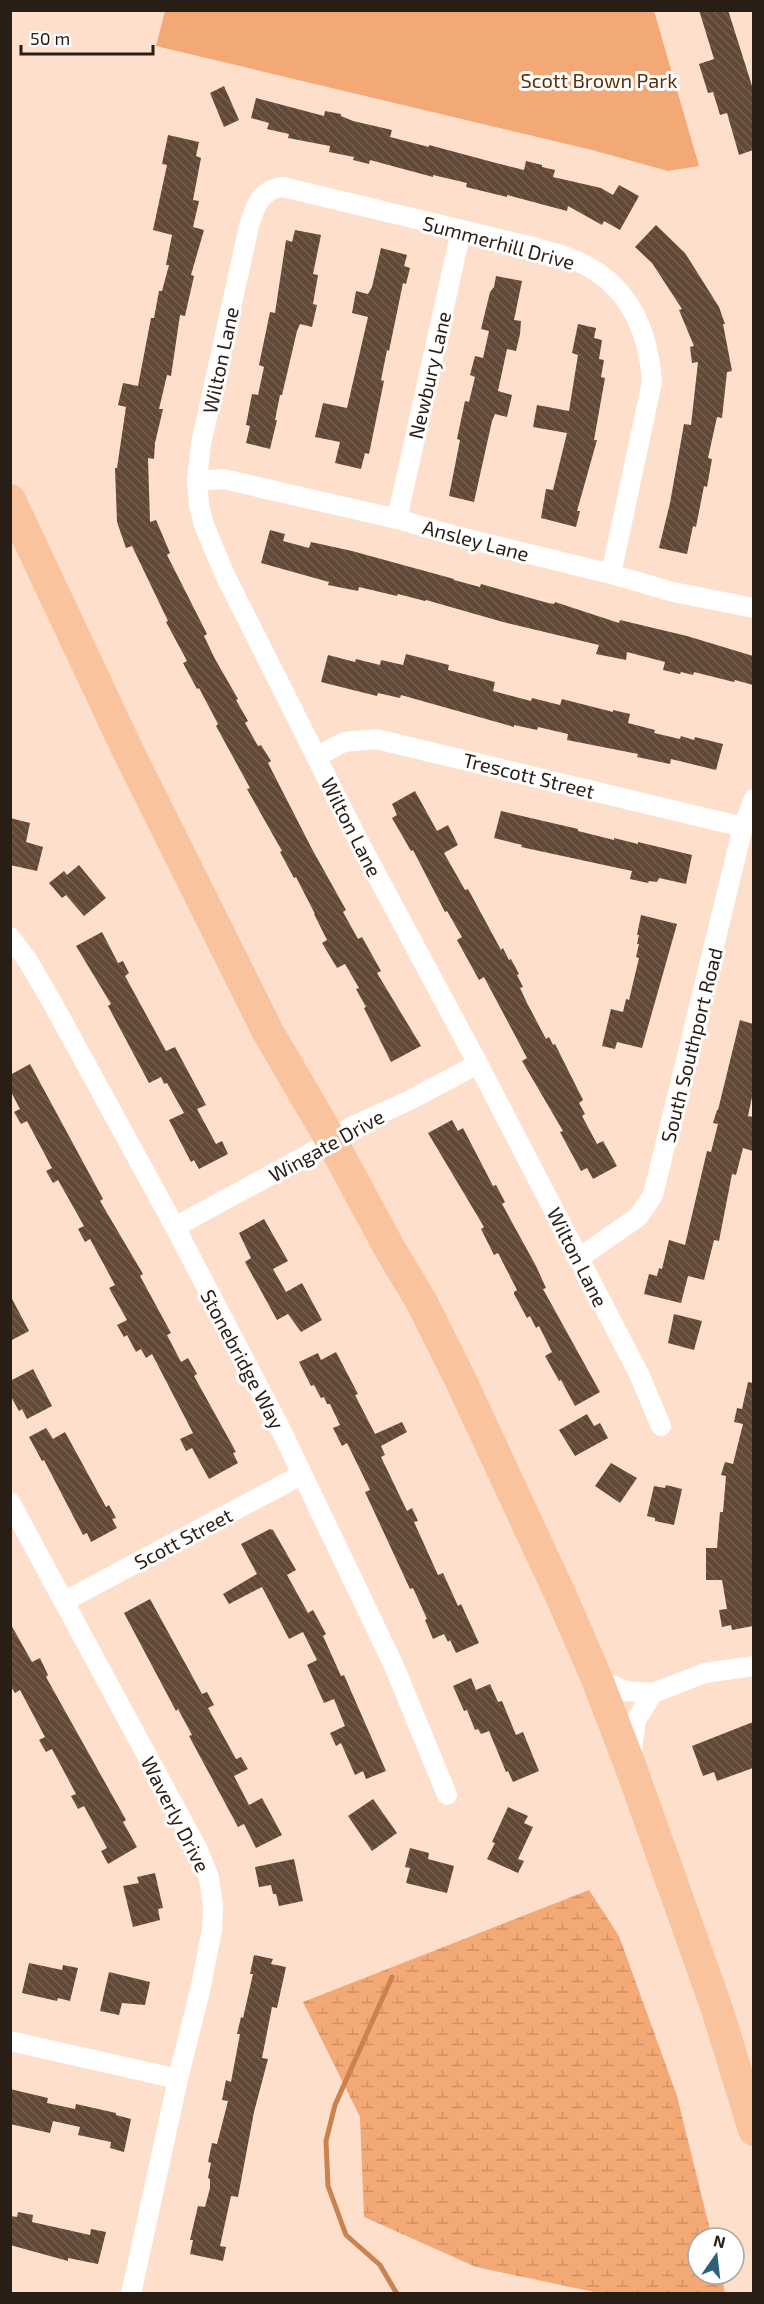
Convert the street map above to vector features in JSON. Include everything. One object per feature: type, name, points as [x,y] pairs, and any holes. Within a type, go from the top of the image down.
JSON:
[{"type":"main road","points":[[10,500],[128,752],[268,1032],[332,1140],[421,1301],[461,1381],[597,1679],[717,2009],[753,2130]]},
{"type":"street","name":"Summerhill Drive","points":[[262,196],[274,188],[283,187],[570,258],[598,273],[625,299],[641,327],[650,357],[652,382],[610,574]]},
{"type":"street","name":"Wilton Lane","points":[[262,196],[256,203],[249,226],[201,444],[197,481],[204,525],[225,575],[358,842],[478,1064],[579,1258],[639,1374],[661,1426]]},
{"type":"street","name":"Newbury Lane","points":[[397,519],[461,231]]},
{"type":"street","name":"Ansley Lane","points":[[197,481],[223,479],[397,519],[683,594],[753,608]]},
{"type":"street","name":"Trescott Street","points":[[316,757],[344,742],[376,739],[743,827]]},
{"type":"street","name":"South Southport Road","points":[[579,1258],[638,1217],[653,1195],[743,827],[753,799]]},
{"type":"street","name":"Stonebridge Way","points":[[10,937],[53,1004],[175,1227],[282,1432],[394,1666],[447,1795]]},
{"type":"street","name":"Wingate Drive","points":[[175,1227],[311,1154],[353,1126],[408,1101],[478,1064]]},
{"type":"street","name":"Scott Street","points":[[65,1601],[301,1475]]},
{"type":"street","name":"Waverly Drive","points":[[10,1502],[198,1850],[209,1878],[213,1906],[212,1930],[131,2294]]},
{"type":"street","points":[[597,1679],[626,1691],[652,1693],[705,1673],[753,1666]]},
{"type":"street","points":[[630,1765],[636,1720],[652,1693]]},
{"type":"street","points":[[10,2041],[178,2079]]},
{"type":"green space","name":"Scott Brown Park","points":[[165,11],[654,11],[699,166],[668,171],[592,150],[156,46]]},
{"type":"green space","points":[[589,1890],[619,1936],[677,2096],[709,2226],[686,2226],[686,2286],[724,2286],[725,2293],[599,2293],[476,2267],[364,2217],[360,2117],[303,2002]]},
{"type":"building","points":[[699,10],[728,10],[753,89],[753,150],[739,155],[727,113],[720,115],[713,92],[708,93],[699,64],[714,59]]},
{"type":"building","points":[[224,86],[239,120],[224,127],[210,93]]},
{"type":"building","points":[[256,98],[324,116],[325,111],[341,114],[353,121],[392,130],[390,137],[524,170],[526,161],[542,165],[542,167],[555,170],[553,177],[601,188],[613,195],[619,185],[639,196],[620,230],[604,221],[602,225],[568,206],[567,211],[466,187],[467,183],[433,175],[433,177],[370,160],[369,164],[353,160],[354,157],[329,152],[330,146],[288,138],[289,134],[267,129],[269,123],[251,118]]},
{"type":"building","points":[[168,135],[199,142],[196,156],[201,158],[193,200],[199,201],[193,227],[204,230],[191,275],[194,276],[185,316],[180,315],[171,376],[167,375],[159,409],[163,409],[155,443],[154,459],[148,458],[150,522],[156,520],[170,553],[167,555],[207,634],[204,636],[215,659],[238,699],[236,700],[248,721],[245,723],[258,746],[261,745],[271,761],[268,763],[346,910],[343,912],[358,939],[362,937],[381,971],[377,973],[421,1046],[391,1062],[364,1008],[366,1007],[356,989],[359,988],[345,964],[337,968],[322,943],[327,940],[315,914],[247,789],[250,788],[216,726],[218,724],[183,663],[187,661],[166,622],[168,621],[132,546],[126,548],[117,522],[115,468],[117,468],[126,407],[118,405],[123,383],[138,386],[151,318],[154,318],[159,291],[162,291],[169,265],[166,265],[172,235],[153,230],[167,165],[162,164]]},
{"type":"building","points":[[656,225],[685,253],[719,307],[725,324],[723,324],[732,371],[727,372],[722,418],[717,417],[708,458],[712,459],[707,487],[704,486],[696,527],[693,526],[687,554],[659,548],[670,503],[684,424],[691,425],[698,362],[692,363],[690,347],[694,346],[679,310],[682,309],[652,263],[635,247]]},
{"type":"building","points":[[295,230],[321,235],[313,274],[318,275],[313,304],[317,305],[312,327],[300,324],[297,331],[282,395],[280,395],[270,449],[246,443],[250,426],[246,425],[252,394],[258,395],[264,367],[259,365],[270,312],[275,313],[286,240],[292,242]]},
{"type":"building","points":[[381,248],[407,255],[404,266],[410,268],[406,284],[403,283],[389,351],[387,350],[381,380],[384,381],[369,454],[365,453],[361,469],[335,463],[340,442],[315,437],[323,403],[347,408],[368,317],[352,313],[356,291],[368,294],[372,287]]},
{"type":"building","points":[[496,276],[522,281],[514,320],[521,321],[520,334],[516,351],[507,349],[498,391],[512,395],[507,417],[495,414],[492,421],[474,502],[449,496],[465,401],[469,402],[475,377],[470,375],[475,356],[483,358],[489,331],[481,329]]},
{"type":"building","points":[[578,324],[596,328],[594,338],[602,340],[599,359],[604,360],[601,377],[605,378],[594,440],[597,440],[577,511],[580,511],[576,527],[541,518],[546,489],[553,490],[567,433],[533,427],[537,405],[569,411],[578,355],[572,353]]},
{"type":"building","points":[[270,530],[285,534],[283,541],[309,548],[311,542],[352,551],[480,587],[481,584],[548,603],[554,604],[555,602],[619,623],[620,620],[687,636],[753,656],[753,685],[694,672],[693,675],[663,670],[665,662],[627,652],[626,660],[596,654],[599,645],[503,622],[426,600],[359,587],[358,591],[328,585],[329,582],[261,563]]},
{"type":"building","points":[[406,654],[449,665],[448,670],[495,682],[493,691],[531,701],[532,698],[560,705],[562,699],[613,712],[613,710],[630,714],[628,723],[655,730],[654,733],[680,739],[681,736],[694,740],[695,737],[723,744],[716,770],[671,759],[670,764],[637,757],[638,754],[567,740],[568,734],[538,727],[537,730],[514,725],[514,727],[401,695],[400,698],[378,693],[377,696],[321,682],[328,655],[355,662],[356,659],[380,665],[381,660],[403,665]]},
{"type":"building","points":[[415,791],[437,831],[448,825],[458,845],[444,853],[465,890],[468,889],[501,950],[503,948],[509,960],[511,959],[519,974],[517,975],[523,987],[520,988],[527,1003],[546,1039],[549,1037],[553,1045],[555,1044],[583,1100],[579,1103],[585,1114],[582,1116],[597,1144],[603,1141],[617,1166],[593,1179],[587,1168],[581,1171],[560,1132],[563,1131],[522,1061],[527,1058],[484,977],[479,980],[457,940],[462,937],[447,911],[445,912],[413,850],[411,851],[392,818],[397,815],[392,804]]},
{"type":"building","points":[[501,811],[614,840],[614,838],[638,844],[638,842],[692,855],[686,884],[659,878],[657,882],[649,881],[648,883],[630,879],[632,871],[521,847],[522,845],[494,838]]},
{"type":"building","points":[[10,818],[30,823],[26,842],[43,847],[37,871],[10,865]]},
{"type":"building","points":[[79,865],[106,898],[84,916],[66,895],[62,898],[49,883],[64,871],[67,875]]},
{"type":"building","points":[[641,915],[677,924],[642,1048],[617,1042],[615,1049],[602,1046],[611,1009],[623,1012],[626,999],[629,1000],[639,958],[636,957],[639,944],[637,944],[639,935],[637,935]]},
{"type":"building","points":[[102,932],[118,963],[123,961],[129,973],[125,976],[166,1051],[175,1047],[206,1105],[197,1109],[216,1144],[222,1141],[228,1154],[199,1169],[194,1160],[191,1162],[169,1120],[184,1113],[167,1083],[164,1084],[161,1077],[149,1083],[108,1006],[111,1004],[76,946]]},
{"type":"building","points":[[740,1020],[753,1024],[753,1092],[748,1116],[753,1117],[753,1151],[743,1148],[736,1175],[732,1174],[719,1241],[714,1240],[704,1280],[688,1276],[681,1303],[644,1294],[649,1274],[657,1276],[659,1268],[662,1269],[669,1240],[685,1245],[707,1151],[711,1152],[718,1124],[713,1123]]},
{"type":"building","points":[[30,1064],[103,1199],[100,1201],[143,1274],[140,1276],[171,1333],[167,1335],[181,1362],[188,1358],[197,1374],[194,1376],[236,1452],[233,1453],[238,1463],[209,1479],[192,1448],[186,1451],[180,1439],[193,1433],[152,1354],[146,1358],[141,1349],[136,1352],[127,1335],[124,1337],[117,1325],[127,1320],[109,1288],[115,1285],[90,1239],[85,1242],[78,1229],[84,1226],[58,1180],[53,1183],[46,1171],[52,1168],[27,1121],[21,1124],[14,1112],[20,1109],[10,1090],[10,1075]]},
{"type":"building","points":[[452,1120],[458,1131],[463,1128],[493,1186],[496,1185],[505,1202],[502,1204],[546,1288],[543,1289],[600,1392],[575,1406],[545,1356],[552,1352],[539,1326],[536,1328],[530,1316],[527,1318],[514,1294],[517,1290],[498,1253],[494,1255],[481,1229],[484,1227],[428,1133]]},
{"type":"building","points":[[264,1219],[288,1261],[273,1269],[286,1292],[302,1283],[322,1320],[301,1332],[288,1314],[277,1320],[245,1262],[251,1258],[239,1233]]},
{"type":"building","points":[[10,1295],[29,1331],[10,1341]]},
{"type":"building","points":[[674,1314],[702,1321],[694,1350],[668,1343]]},
{"type":"building","points":[[336,1352],[358,1394],[355,1395],[375,1434],[402,1422],[407,1432],[381,1446],[385,1455],[381,1457],[407,1511],[412,1508],[418,1521],[414,1522],[438,1575],[443,1573],[458,1606],[461,1604],[479,1643],[456,1653],[450,1640],[448,1642],[444,1634],[433,1639],[413,1588],[410,1589],[365,1492],[370,1490],[347,1443],[342,1446],[333,1428],[340,1425],[330,1404],[327,1404],[324,1397],[321,1398],[314,1385],[311,1386],[299,1362],[318,1353],[321,1360]]},
{"type":"building","points":[[33,1369],[52,1406],[27,1419],[22,1409],[19,1411],[10,1395],[10,1381]]},
{"type":"building","points":[[748,1382],[753,1383],[753,1626],[732,1630],[731,1625],[722,1627],[719,1610],[727,1609],[722,1580],[706,1580],[706,1548],[717,1548],[726,1476],[721,1475],[725,1462],[733,1464],[743,1424],[734,1422],[737,1408],[742,1409]]},
{"type":"building","points":[[587,1414],[594,1426],[600,1423],[608,1438],[575,1456],[559,1430]]},
{"type":"building","points":[[46,1428],[53,1439],[65,1432],[106,1507],[109,1505],[116,1518],[112,1519],[117,1528],[91,1542],[87,1533],[83,1535],[44,1460],[42,1461],[29,1437]]},
{"type":"building","points":[[611,1463],[637,1478],[620,1503],[595,1486]]},
{"type":"building","points":[[666,1485],[682,1489],[674,1525],[655,1521],[655,1518],[647,1516],[654,1486],[665,1488]]},
{"type":"building","points":[[270,1529],[273,1530],[296,1570],[287,1575],[308,1613],[313,1610],[326,1634],[323,1636],[341,1676],[344,1675],[386,1771],[366,1779],[363,1771],[355,1775],[341,1743],[336,1746],[330,1733],[345,1726],[334,1699],[324,1703],[307,1665],[317,1660],[303,1632],[289,1639],[262,1587],[229,1604],[223,1594],[257,1574],[241,1544]]},
{"type":"building","points":[[150,1599],[202,1694],[207,1692],[214,1705],[208,1708],[236,1759],[241,1757],[248,1769],[234,1776],[249,1805],[262,1798],[282,1835],[256,1848],[244,1824],[238,1827],[189,1736],[192,1735],[178,1709],[176,1711],[124,1613]]},
{"type":"building","points":[[10,1623],[32,1662],[40,1658],[48,1675],[46,1677],[126,1820],[123,1822],[137,1847],[108,1864],[101,1851],[107,1848],[84,1806],[78,1809],[71,1796],[76,1794],[52,1749],[46,1752],[39,1740],[45,1737],[20,1690],[15,1693],[10,1685]]},
{"type":"building","points":[[471,1678],[476,1690],[490,1684],[498,1702],[502,1701],[516,1735],[523,1732],[539,1771],[513,1782],[508,1771],[506,1772],[489,1731],[481,1734],[478,1729],[475,1730],[453,1686]]},
{"type":"building","points":[[753,1722],[753,1768],[717,1781],[714,1772],[703,1776],[692,1746]]},
{"type":"building","points":[[373,1799],[397,1833],[372,1851],[348,1816]]},
{"type":"building","points":[[508,1807],[528,1816],[524,1823],[533,1827],[518,1859],[524,1861],[518,1873],[487,1859]]},
{"type":"building","points":[[410,1848],[429,1853],[428,1859],[454,1866],[447,1893],[406,1883],[410,1868],[405,1867]]},
{"type":"building","points":[[294,1859],[303,1901],[279,1906],[271,1885],[259,1887],[255,1867]]},
{"type":"building","points":[[155,1873],[163,1908],[158,1909],[160,1920],[133,1927],[123,1886],[139,1883],[137,1877]]},
{"type":"building","points":[[254,1955],[273,1959],[271,1964],[286,1967],[277,2008],[272,2007],[262,2058],[268,2059],[254,2112],[238,2197],[231,2196],[220,2246],[226,2247],[223,2261],[190,2254],[193,2240],[190,2240],[198,2206],[205,2207],[210,2188],[208,2178],[211,2163],[208,2162],[212,2143],[217,2144],[228,2101],[222,2100],[226,2080],[231,2082],[240,2034],[237,2034],[253,1974],[250,1974]]},
{"type":"building","points":[[29,1963],[62,1970],[63,1965],[78,1968],[70,2001],[58,1998],[57,2001],[22,1993]]},
{"type":"building","points":[[109,1972],[150,1982],[145,2005],[122,2003],[119,2015],[100,2011]]},
{"type":"building","points":[[10,2089],[48,2098],[47,2103],[75,2109],[76,2104],[116,2113],[116,2115],[131,2119],[124,2152],[110,2148],[111,2142],[78,2135],[80,2127],[53,2121],[50,2133],[10,2124]]},
{"type":"building","points":[[18,2212],[33,2215],[32,2222],[90,2235],[91,2229],[106,2232],[98,2264],[68,2258],[68,2261],[10,2245],[10,2216],[17,2217]]},
{"type":"waterway","points":[[392,1977],[335,2105],[326,2141],[328,2186],[346,2235],[380,2265],[397,2294]]}]
